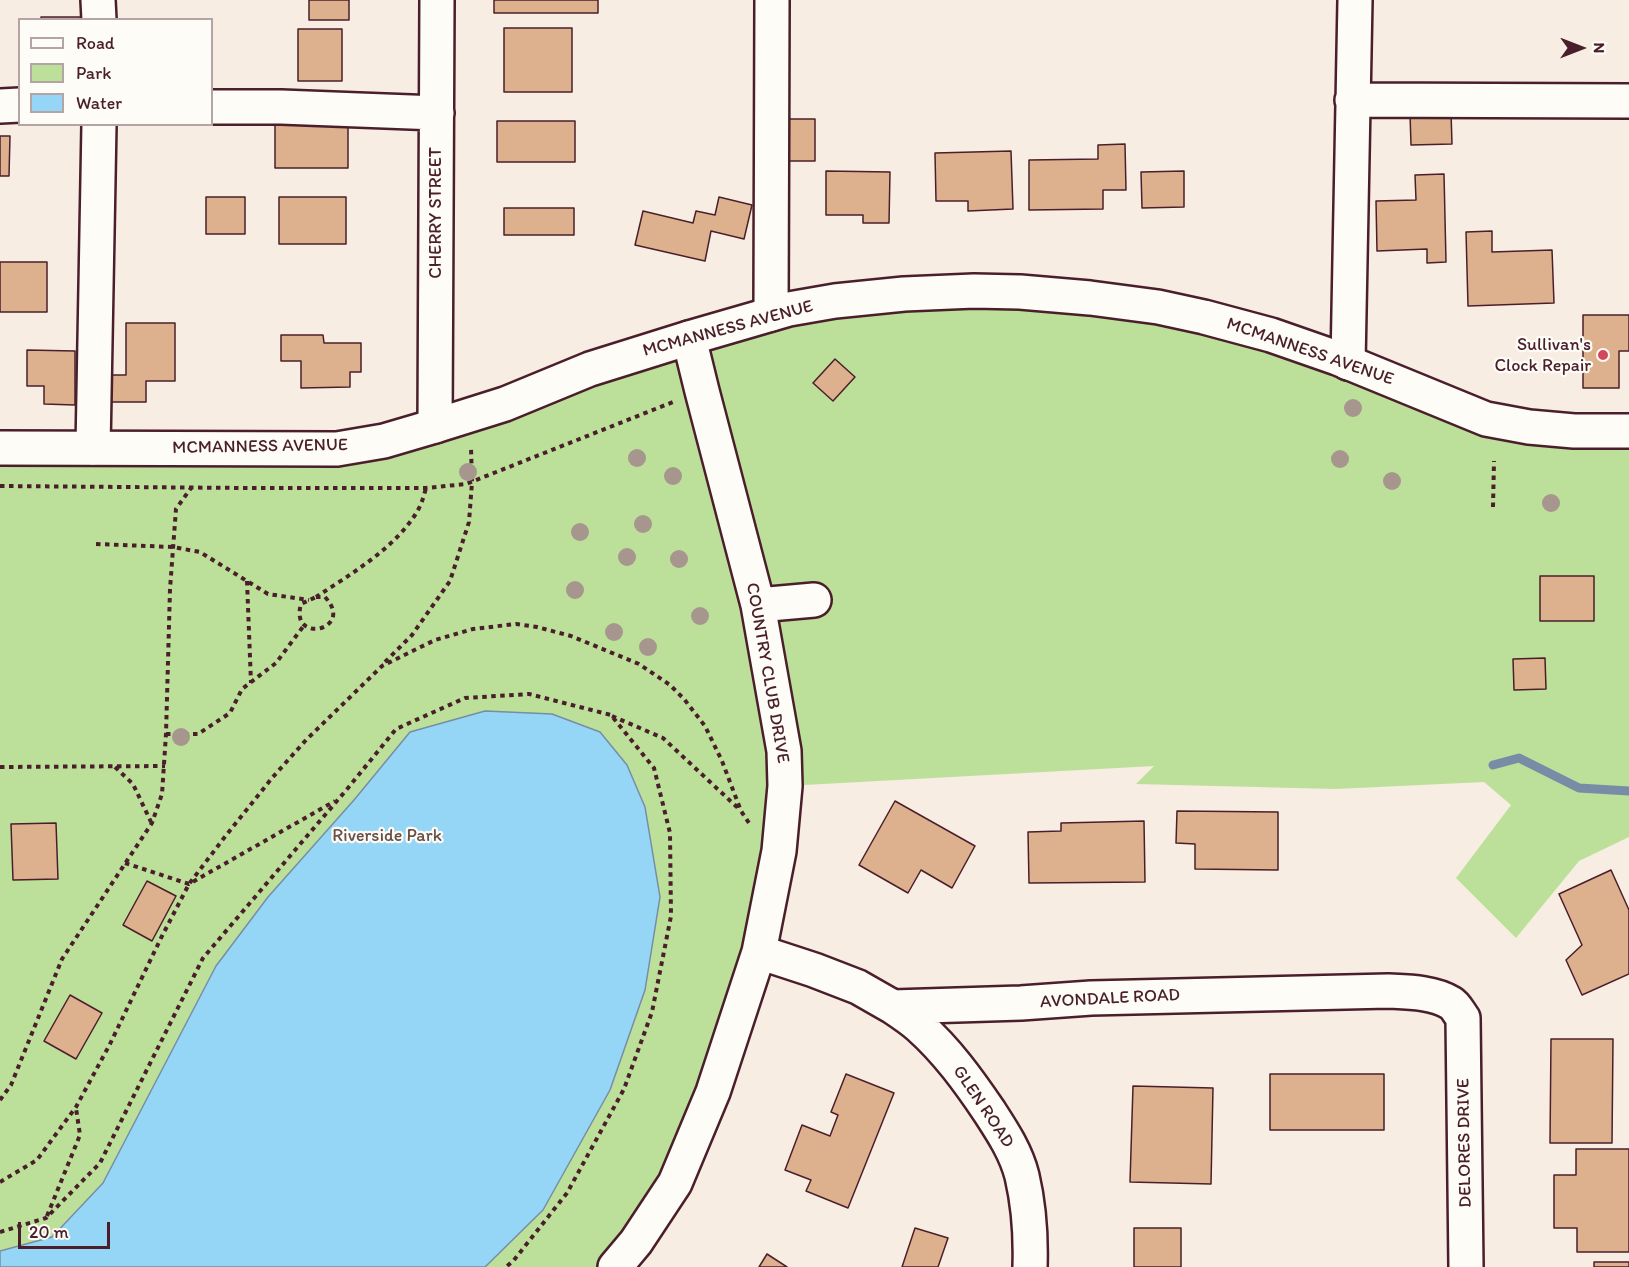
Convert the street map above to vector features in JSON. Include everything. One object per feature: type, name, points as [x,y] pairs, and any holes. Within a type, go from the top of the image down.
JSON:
[{"type":"street","points":[[98,0],[99,18]]},
{"type":"street","name":"CHERRY STREET","points":[[437,0],[437,113],[449,421]]},
{"type":"street","points":[[771,314],[772,0]]},
{"type":"street","points":[[1348,363],[1355,0]]},
{"type":"street","points":[[1353,100],[1629,101]]},
{"type":"street","points":[[0,106],[18,105]]},
{"type":"street","points":[[213,107],[281,107],[437,113]]},
{"type":"street","points":[[93,448],[99,126]]},
{"type":"street","name":"MCMANNESS AVENUE","points":[[0,448],[337,449],[384,441],[505,404],[590,369],[789,309],[835,301],[904,294],[974,291],[1089,298],[1158,307],[1271,335],[1485,418],[1529,427],[1629,431]]},
{"type":"street","name":"COUNTRY CLUB DRIVE","points":[[615,1267],[636,1242],[675,1183],[713,1092],[759,952],[779,851],[785,786],[784,751],[758,604],[689,338]]},
{"type":"street","points":[[758,604],[814,600]]},
{"type":"street","points":[[759,952],[858,987],[893,1007]]},
{"type":"street","name":"AVONDALE ROAD","points":[[893,1007],[1021,1004],[1090,998],[1388,991],[1418,993],[1440,998],[1453,1004],[1463,1018]]},
{"type":"street","name":"GLEN ROAD","points":[[893,1007],[917,1024],[965,1075],[1003,1133],[1022,1175],[1029,1219],[1030,1267]]},
{"type":"street","name":"DELORES DRIVE","points":[[1463,1018],[1466,1267]]},
{"type":"path","points":[[0,1182],[37,1160],[76,1107],[110,1044],[189,884],[205,861],[306,740],[412,635],[444,590],[454,569],[469,522],[472,482],[471,444],[449,421]]},
{"type":"path","points":[[1493,507],[1494,461]]},
{"type":"path","points":[[0,1100],[10,1084],[62,959],[152,823],[162,794],[165,766],[170,590],[176,509],[191,488]]},
{"type":"path","points":[[316,597],[325,597],[334,612],[325,628],[316,630],[308,628],[301,621],[298,612],[301,604],[316,597],[370,561],[403,531],[419,509],[426,488]]},
{"type":"path","points":[[96,544],[173,547],[200,552],[268,594],[309,600]]},
{"type":"path","points":[[247,580],[251,683]]},
{"type":"path","points":[[166,734],[198,734],[230,713],[242,689],[276,663],[305,624]]},
{"type":"path","points":[[382,666],[435,640],[473,629],[516,624],[571,636],[639,664],[670,685],[705,726],[722,761],[741,811],[757,835],[779,851]]},
{"type":"path","points":[[0,1232],[46,1218],[100,1163],[203,958],[396,729],[465,698],[529,694],[611,715],[663,738],[741,811]]},
{"type":"path","points":[[506,1267],[567,1193],[624,1089],[652,1012],[670,916],[670,832],[654,768],[611,715]]},
{"type":"path","points":[[0,767],[165,766]]},
{"type":"path","points":[[114,767],[133,784],[152,823]]},
{"type":"path","points":[[125,863],[189,884],[339,799]]},
{"type":"path","points":[[46,1218],[80,1135],[76,1107]]},
{"type":"green space","name":"Riverside Park","points":[[835,301],[1158,307],[1486,419],[1629,431],[1629,837],[1579,861],[1516,938],[1456,878],[1511,805],[1484,782],[1336,789],[1136,784],[1154,766],[786,786],[713,1092],[615,1267],[0,1267],[0,448],[337,449]]},
{"type":"water","points":[[485,711],[552,714],[600,732],[627,765],[645,807],[660,897],[645,990],[610,1090],[543,1210],[485,1267],[0,1267],[0,1251],[52,1237],[103,1183],[216,966],[268,897],[354,800],[410,732]]},
{"type":"building","points":[[309,0],[349,0],[349,20],[309,20]]},
{"type":"building","points":[[494,0],[598,0],[598,13],[494,13]]},
{"type":"building","points":[[41,17],[82,17],[82,18]]},
{"type":"building","points":[[504,28],[572,28],[572,92],[504,92]]},
{"type":"building","points":[[298,29],[342,29],[342,81],[298,81]]},
{"type":"building","points":[[1451,112],[1452,144],[1411,145],[1410,114]]},
{"type":"building","points":[[784,119],[815,119],[815,161],[784,161]]},
{"type":"building","points":[[497,121],[575,121],[575,162],[497,162]]},
{"type":"building","points":[[275,123],[348,123],[348,168],[275,168]]},
{"type":"building","points":[[0,136],[10,136],[9,176],[0,176]]},
{"type":"building","points":[[1125,144],[1126,190],[1103,190],[1103,209],[1029,210],[1029,160],[1098,159],[1098,145]]},
{"type":"building","points":[[1011,151],[1013,209],[968,211],[968,201],[936,201],[935,153]]},
{"type":"building","points":[[826,171],[890,172],[889,223],[863,223],[863,215],[826,215]]},
{"type":"building","points":[[1184,171],[1184,207],[1142,208],[1141,172]]},
{"type":"building","points":[[1444,174],[1446,262],[1427,263],[1427,249],[1377,251],[1376,201],[1416,200],[1415,175]]},
{"type":"building","points":[[206,197],[245,197],[245,234],[206,234]]},
{"type":"building","points":[[279,197],[346,197],[346,244],[279,244]]},
{"type":"building","points":[[719,197],[752,205],[744,239],[711,231],[705,261],[635,245],[643,211],[693,223],[696,211],[715,215]]},
{"type":"building","points":[[504,208],[574,208],[574,235],[504,235]]},
{"type":"building","points":[[1492,231],[1492,252],[1552,250],[1554,303],[1468,306],[1466,232]]},
{"type":"building","points":[[0,262],[47,262],[47,312],[0,312]]},
{"type":"building","points":[[1583,315],[1629,315],[1629,351],[1619,351],[1619,388],[1583,388]]},
{"type":"building","points":[[126,323],[175,323],[175,381],[146,381],[146,402],[101,402],[101,375],[126,375]]},
{"type":"building","points":[[281,335],[323,335],[324,343],[361,343],[361,372],[350,372],[350,387],[301,388],[301,361],[281,361]]},
{"type":"building","points":[[27,350],[75,351],[75,405],[44,404],[44,386],[27,386]]},
{"type":"building","points":[[835,359],[855,377],[833,401],[813,383]]},
{"type":"building","points":[[1540,576],[1594,576],[1594,621],[1540,621]]},
{"type":"building","points":[[1545,658],[1546,689],[1514,690],[1513,659]]},
{"type":"building","points":[[895,801],[975,846],[952,888],[921,870],[908,893],[859,865]]},
{"type":"building","points":[[1177,811],[1278,812],[1278,870],[1195,869],[1195,844],[1176,843]]},
{"type":"building","points":[[1144,821],[1145,882],[1029,883],[1028,832],[1061,831],[1061,823]]},
{"type":"building","points":[[56,823],[58,879],[13,880],[11,824]]},
{"type":"building","points":[[1611,870],[1629,910],[1629,974],[1582,995],[1566,960],[1582,945],[1559,894]]},
{"type":"building","points":[[147,881],[176,896],[152,941],[123,925]]},
{"type":"building","points":[[70,995],[102,1013],[76,1059],[44,1041]]},
{"type":"building","points":[[1551,1039],[1613,1039],[1612,1143],[1550,1143]]},
{"type":"building","points":[[846,1074],[894,1093],[848,1208],[806,1191],[811,1180],[785,1170],[802,1125],[830,1136],[838,1115],[831,1112]]},
{"type":"building","points":[[1270,1074],[1384,1074],[1384,1130],[1270,1130]]},
{"type":"building","points":[[1133,1086],[1213,1088],[1211,1184],[1130,1182]]},
{"type":"building","points":[[1576,1149],[1629,1149],[1629,1252],[1577,1252],[1577,1228],[1554,1228],[1554,1175],[1576,1175]]},
{"type":"building","points":[[915,1228],[948,1238],[938,1267],[902,1267]]},
{"type":"building","points":[[1134,1228],[1181,1228],[1181,1267],[1134,1267]]},
{"type":"building","points":[[767,1254],[787,1267],[759,1267]]},
{"type":"building","points":[[1594,1262],[1629,1262],[1629,1267],[1594,1267]]},
{"type":"waterway","points":[[1493,765],[1519,758],[1579,788],[1629,791]]},
{"type":"place","name":"Sullivan's Clock Repair","points":[[1603,355]]}]
